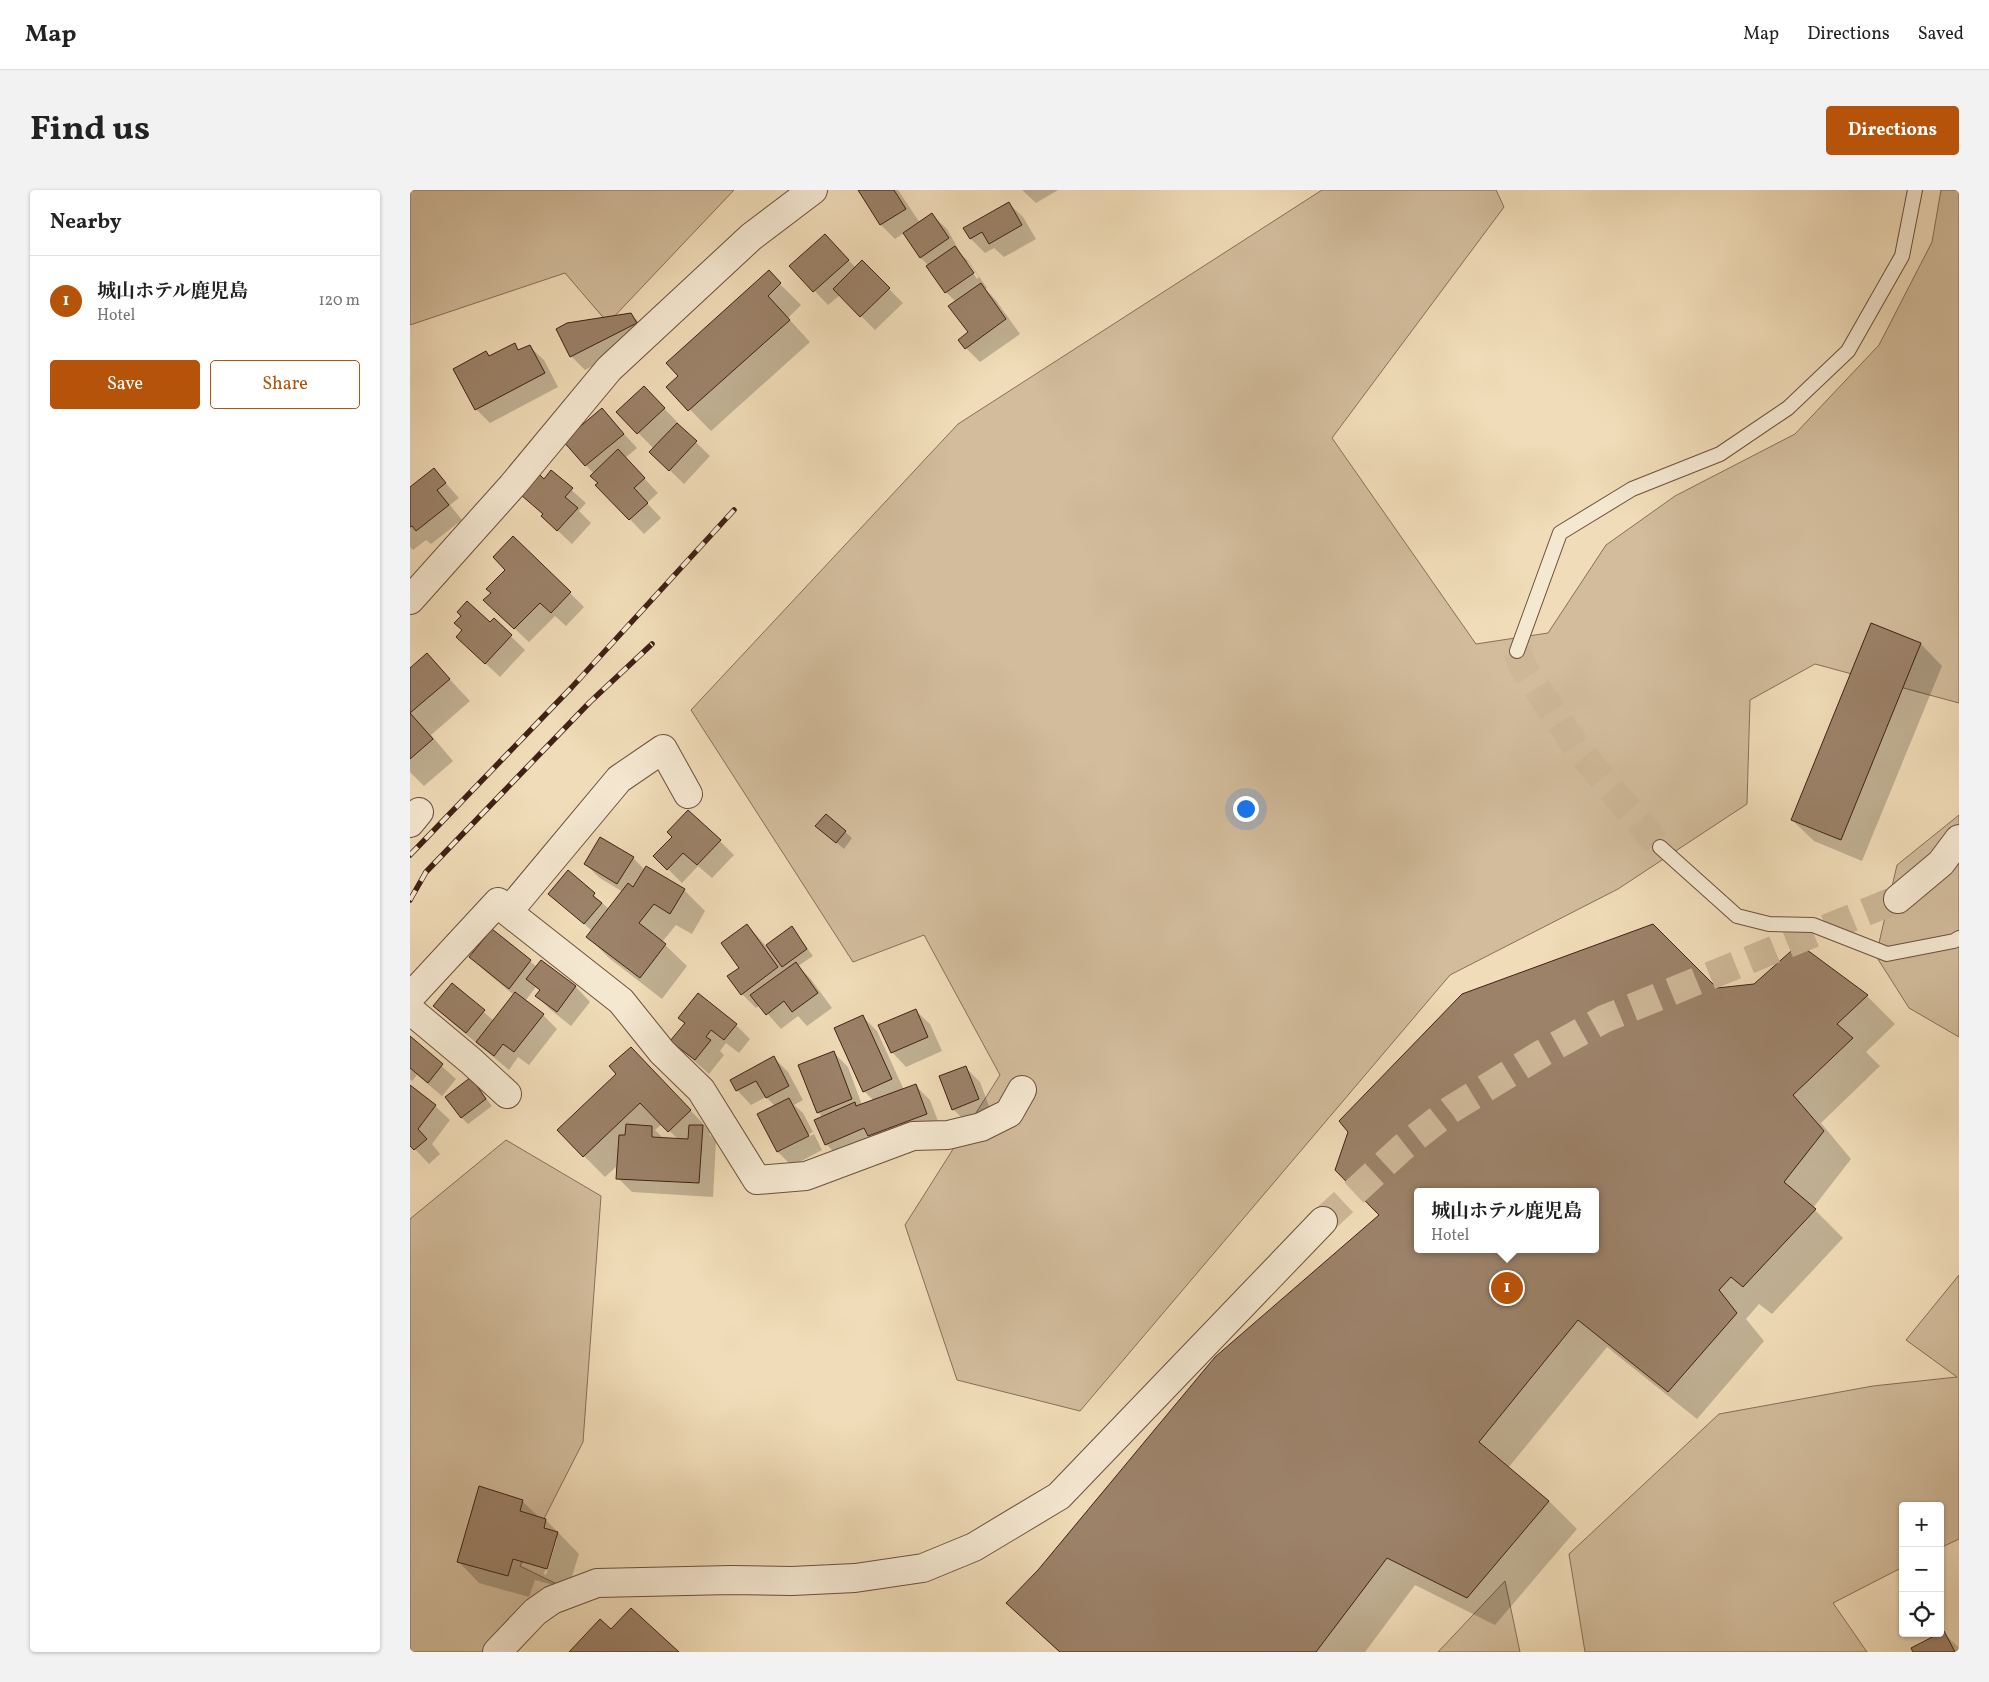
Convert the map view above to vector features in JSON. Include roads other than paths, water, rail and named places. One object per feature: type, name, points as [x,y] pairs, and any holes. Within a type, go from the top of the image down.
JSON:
[{"type":"street","points":[[410,600],[512,486],[609,369],[751,237],[813,190]]},
{"type":"street","points":[[508,912],[619,779],[646,758],[663,749],[688,794]]},
{"type":"street","points":[[1898,898],[1941,863],[1959,840]]},
{"type":"street","points":[[410,997],[498,902],[508,912],[622,1001],[662,1052],[702,1090],[757,1180],[806,1176],[913,1136],[948,1135],[980,1126],[1009,1113],[1022,1090]]},
{"type":"street","points":[[410,1010],[507,1094]]},
{"type":"street","points":[[497,1652],[541,1608],[552,1600],[597,1583],[731,1580],[792,1581],[855,1578],[923,1568],[974,1547],[1059,1496],[1323,1220]]},
{"type":"lane","points":[[1517,651],[1560,533],[1632,489],[1720,454],[1788,408],[1848,351],[1902,256],[1915,190]]},
{"type":"lane","points":[[1660,847],[1737,916],[1769,924],[1813,925],[1887,954],[1954,941],[1959,938]]},
{"type":"tunnel","points":[[1517,651],[1523,667],[1580,752],[1660,847]]},
{"type":"tunnel","points":[[1323,1221],[1402,1148],[1450,1110],[1541,1054],[1604,1019],[1898,899]]},
{"type":"railway","points":[[410,855],[572,687],[734,510]]},
{"type":"railway","points":[[410,900],[426,872],[590,702],[652,644]]},
{"type":"place","name":"城山ホテル鹿児島","points":[[1507,1288]]}]
